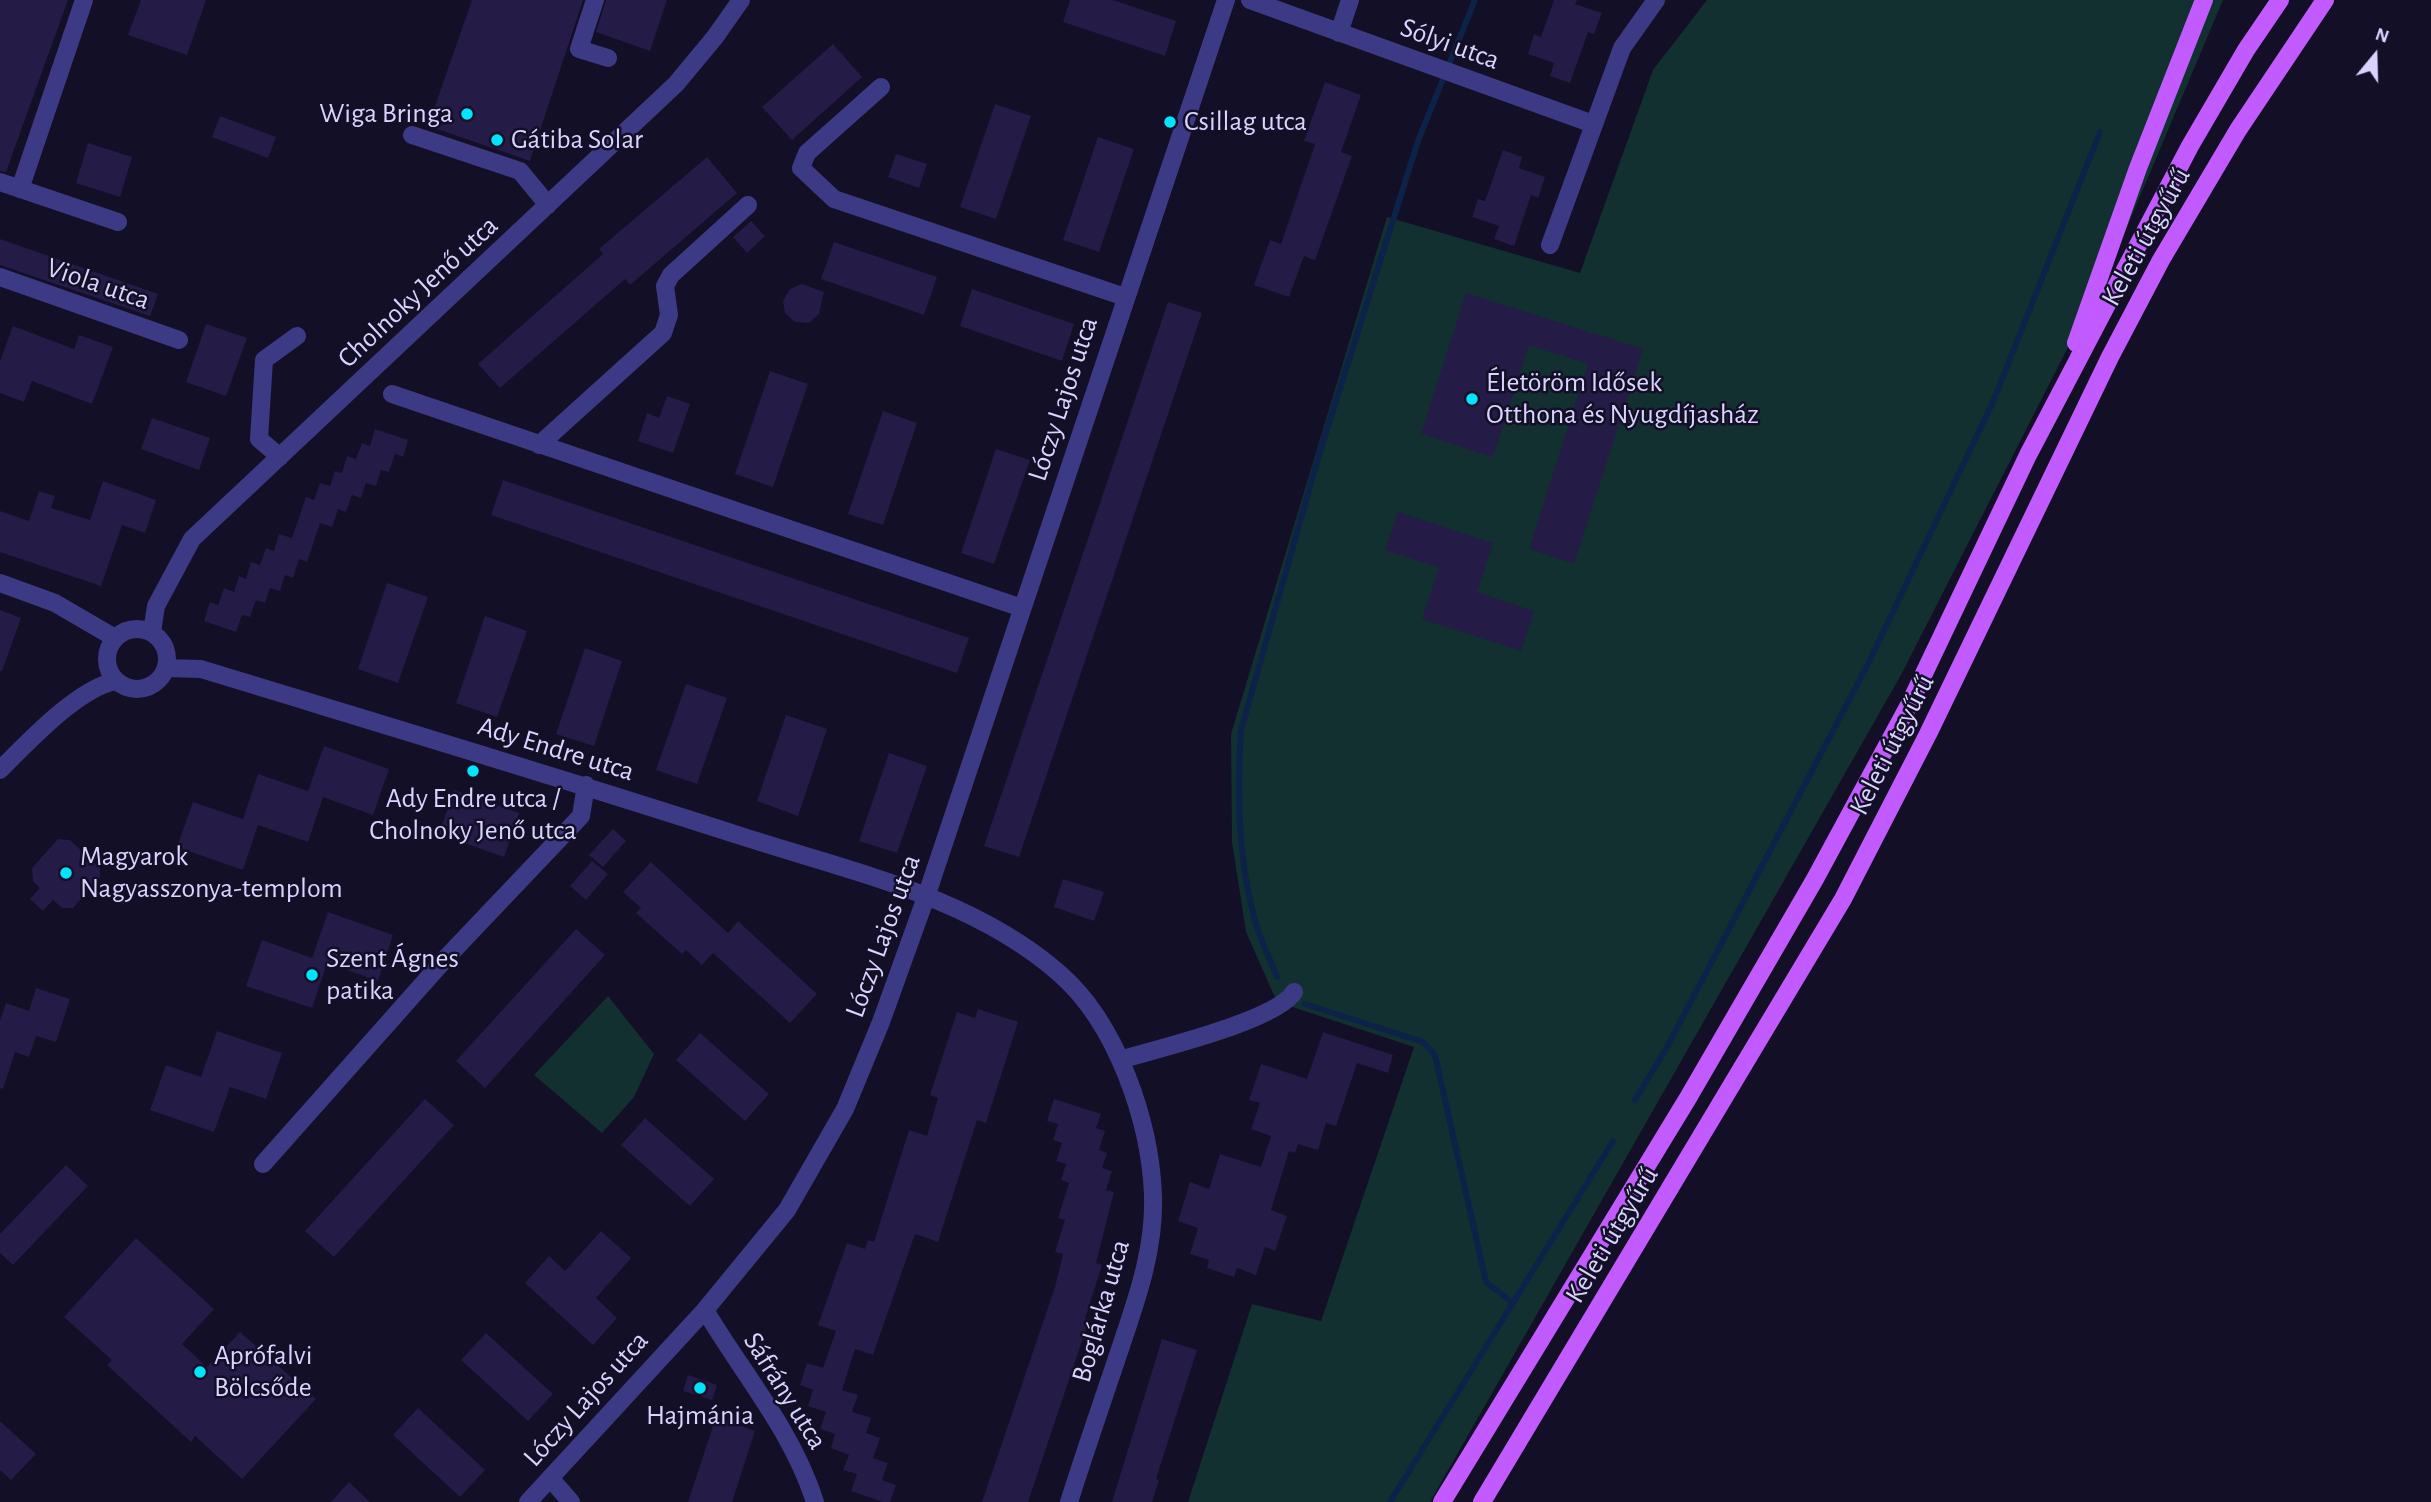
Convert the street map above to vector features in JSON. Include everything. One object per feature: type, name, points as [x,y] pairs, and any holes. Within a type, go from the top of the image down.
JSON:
[{"type":"main road","points":[[2055,403],[2138,168],[2204,0]]},
{"type":"main road","name":"Keleti útgyűrű","points":[[1442,1502],[1688,1098],[1815,879],[1909,705],[2055,403],[2190,146],[2246,50],[2280,0]]},
{"type":"main road","name":"Keleti útgyűrű","points":[[1482,1502],[1843,899],[1928,734],[2110,357],[2161,260],[2244,120],[2325,0]]},
{"type":"street","points":[[20,189],[84,0]]},
{"type":"street","points":[[595,0],[579,48],[608,58]]},
{"type":"street","name":"Cholnoky Jenő utca","points":[[152,632],[156,606],[192,539],[676,84],[741,0]]},
{"type":"street","name":"Lóczy Lajos utca","points":[[528,1502],[705,1310],[787,1210],[845,1109],[881,1022],[926,897],[1226,0]]},
{"type":"street","name":"Sólyi utca","points":[[1250,0],[1592,124]]},
{"type":"street","points":[[1339,33],[1350,0]]},
{"type":"street","points":[[1550,245],[1622,48],[1656,0]]},
{"type":"street","name":"Lóczy Lajos utca","points":[[881,87],[807,153],[801,169],[834,199],[1125,298]]},
{"type":"street","points":[[412,135],[520,171],[548,205]]},
{"type":"street","points":[[0,182],[118,222]]},
{"type":"street","points":[[539,444],[663,333],[669,315],[665,286],[671,275],[748,205]]},
{"type":"street","name":"Viola utca","points":[[0,277],[179,340]]},
{"type":"street","points":[[280,457],[259,439],[264,360],[297,336]]},
{"type":"street","name":"Cholnoky Jenő utca","points":[[392,394],[1022,608]]},
{"type":"street","points":[[0,583],[55,603],[115,638]]},
{"type":"street","points":[[136,628],[152,632],[166,648],[166,668],[154,684],[145,688],[134,690],[116,681],[110,673],[107,655],[115,638],[136,628]]},
{"type":"street","name":"Ady Endre utca","points":[[166,668],[201,669],[586,785],[926,897]]},
{"type":"street","points":[[0,770],[49,721],[103,683],[116,681]]},
{"type":"street","points":[[263,1164],[446,958],[581,816],[586,785]]},
{"type":"street","name":"Boglárka utca","points":[[926,897],[999,931],[1037,955],[1064,977],[1098,1022],[1120,1060],[1133,1091],[1153,1190],[1151,1239],[1143,1281],[1069,1502]]},
{"type":"street","points":[[1120,1060],[1252,1019],[1287,1002],[1294,992]]},
{"type":"street","name":"Sáfrány utca","points":[[705,1310],[731,1354],[762,1393],[803,1470],[815,1502]]},
{"type":"street","points":[[550,1478],[570,1502]]},
{"type":"green space","points":[[1707,0],[2223,0],[2116,253],[1901,675],[1430,1502],[1188,1502],[1252,1304],[1321,1321],[1414,1047],[1277,1002],[1246,932],[1232,842],[1231,734],[1387,217],[1580,273],[1653,70]]},
{"type":"green space","points":[[608,996],[654,1054],[634,1097],[602,1133],[534,1075]]},
{"type":"building","points":[[0,0],[68,0],[6,172],[0,171]]},
{"type":"building","points":[[141,0],[206,0],[187,55],[128,35]]},
{"type":"building","points":[[472,0],[583,0],[530,161],[428,126]]},
{"type":"building","points":[[606,0],[667,0],[650,51],[596,32]]},
{"type":"building","points":[[1070,0],[1113,0],[1176,21],[1165,56],[1063,22]]},
{"type":"building","points":[[1554,0],[1577,0],[1575,4],[1602,13],[1594,34],[1588,32],[1570,83],[1550,76],[1554,63],[1528,54],[1534,34],[1541,37]]},
{"type":"building","points":[[833,44],[862,77],[792,140],[762,107]]},
{"type":"building","points":[[1325,82],[1361,95],[1341,152],[1352,156],[1315,260],[1304,256],[1289,297],[1254,285],[1270,240],[1281,244],[1315,144],[1304,141]]},
{"type":"building","points":[[995,104],[1031,116],[996,219],[960,207]]},
{"type":"building","points":[[220,116],[276,137],[268,158],[212,137]]},
{"type":"building","points":[[1098,137],[1134,149],[1099,252],[1063,240]]},
{"type":"building","points":[[88,143],[132,157],[120,197],[76,183]]},
{"type":"building","points":[[1503,150],[1522,157],[1519,168],[1545,177],[1538,198],[1531,195],[1514,246],[1494,239],[1499,226],[1472,217],[1478,199],[1485,201]]},
{"type":"building","points":[[896,154],[927,164],[919,188],[888,177]]},
{"type":"building","points":[[707,157],[737,193],[630,285],[625,279],[500,388],[478,364],[603,254],[599,249]]},
{"type":"building","points":[[751,221],[765,236],[747,253],[733,237]]},
{"type":"building","points":[[0,239],[158,294],[150,316],[0,265]]},
{"type":"building","points":[[834,242],[937,277],[924,315],[821,279]]},
{"type":"building","points":[[802,284],[824,292],[819,314],[809,323],[795,322],[785,313],[783,301],[790,289]]},
{"type":"building","points":[[972,289],[1074,324],[1062,361],[960,326]]},
{"type":"building","name":"Életöröm Idősek Otthona és Nyugdíjasház","points":[[1466,293],[1643,349],[1574,564],[1529,549],[1588,364],[1529,345],[1493,457],[1421,434]]},
{"type":"building","points":[[1168,302],[1202,313],[1019,857],[984,846]]},
{"type":"building","points":[[206,324],[247,338],[226,396],[186,382]]},
{"type":"building","points":[[13,326],[74,349],[79,335],[113,347],[92,404],[32,381],[24,402],[0,393],[0,361]]},
{"type":"building","points":[[770,371],[808,384],[773,487],[735,474]]},
{"type":"building","points":[[667,396],[690,404],[673,453],[638,441],[647,413],[659,418]]},
{"type":"building","points":[[883,411],[917,423],[883,525],[848,514]]},
{"type":"building","points":[[152,418],[210,438],[199,470],[141,449]]},
{"type":"building","points":[[375,429],[408,440],[403,457],[395,454],[389,472],[381,470],[376,486],[366,483],[361,498],[352,495],[346,512],[338,509],[332,527],[320,523],[307,562],[299,559],[293,578],[285,575],[280,591],[270,588],[265,603],[256,600],[250,617],[242,615],[236,632],[204,621],[210,602],[218,605],[224,588],[234,592],[239,576],[246,579],[251,562],[260,565],[266,548],[274,551],[279,534],[292,538],[306,497],[314,500],[320,483],[330,486],[335,471],[342,473],[347,456],[356,459],[362,443],[370,446]]},
{"type":"building","points":[[996,449],[1030,460],[994,564],[961,553]]},
{"type":"building","points":[[503,480],[969,638],[957,673],[491,515]]},
{"type":"building","points":[[103,481],[156,500],[145,533],[122,525],[101,586],[0,552],[0,511],[29,521],[39,491],[55,496],[51,508],[90,520]]},
{"type":"building","points":[[1398,512],[1493,543],[1477,592],[1534,611],[1521,651],[1422,619],[1439,568],[1385,550]]},
{"type":"building","points":[[387,583],[428,597],[398,683],[358,669]]},
{"type":"building","points":[[0,610],[21,618],[2,671],[0,671]]},
{"type":"building","points":[[485,616],[527,631],[497,717],[456,703]]},
{"type":"building","points":[[585,648],[622,661],[594,746],[556,734]]},
{"type":"building","points":[[686,684],[727,698],[697,784],[656,770]]},
{"type":"building","points":[[786,715],[827,729],[798,816],[757,801]]},
{"type":"building","points":[[324,746],[389,769],[373,815],[323,797],[308,842],[258,825],[243,870],[177,847],[193,802],[243,819],[258,774],[308,791]]},
{"type":"building","points":[[889,753],[927,766],[897,853],[859,841]]},
{"type":"building","points":[[454,790],[519,813],[504,857],[439,834]]},
{"type":"building","points":[[613,829],[626,841],[603,867],[589,855]]},
{"type":"building","name":"Magyarok Nagyasszonya-templom","points":[[58,839],[70,840],[100,868],[100,878],[73,908],[62,908],[53,900],[43,911],[30,899],[40,888],[33,881],[32,868]]},
{"type":"building","points":[[592,861],[608,874],[586,900],[570,886]]},
{"type":"building","points":[[651,862],[728,933],[738,921],[817,994],[790,1023],[713,953],[702,965],[686,950],[682,954],[636,913],[641,908],[623,892]]},
{"type":"building","points":[[1063,879],[1104,892],[1094,921],[1054,907]]},
{"type":"building","points":[[328,912],[393,935],[378,981],[327,963],[312,1008],[246,986],[262,940],[312,958]]},
{"type":"building","points":[[576,929],[605,955],[485,1088],[456,1061]]},
{"type":"building","points":[[36,988],[70,999],[56,1042],[36,1036],[29,1057],[15,1052],[3,1089],[0,1088],[0,1021],[6,1003],[29,1011]]},
{"type":"building","points":[[978,1009],[1018,1022],[986,1123],[977,1120],[938,1242],[915,1234],[873,1355],[855,1349],[842,1390],[858,1395],[852,1412],[871,1418],[866,1433],[880,1438],[873,1458],[888,1463],[882,1480],[896,1485],[890,1502],[883,1502],[851,1491],[857,1474],[843,1470],[849,1455],[831,1448],[835,1434],[820,1429],[826,1412],[808,1406],[813,1390],[800,1385],[807,1363],[823,1368],[836,1331],[818,1325],[847,1243],[865,1249],[868,1240],[874,1242],[909,1130],[927,1136],[938,1098],[930,1095],[957,1012],[975,1018]]},
{"type":"building","points":[[217,1031],[282,1053],[266,1099],[230,1087],[214,1132],[150,1110],[166,1065],[201,1077]]},
{"type":"building","points":[[1323,1032],[1393,1055],[1388,1073],[1357,1063],[1336,1126],[1326,1123],[1318,1150],[1298,1144],[1295,1153],[1289,1151],[1271,1210],[1287,1216],[1275,1251],[1265,1247],[1256,1275],[1237,1268],[1234,1277],[1207,1268],[1209,1260],[1190,1254],[1198,1228],[1178,1221],[1190,1182],[1209,1189],[1220,1154],[1261,1167],[1271,1136],[1251,1129],[1260,1103],[1249,1100],[1261,1064],[1307,1079]]},
{"type":"building","points":[[700,1033],[769,1094],[745,1121],[676,1060]]},
{"type":"building","points":[[425,1099],[454,1125],[334,1257],[305,1231]]},
{"type":"building","points":[[1054,1099],[1101,1114],[1096,1128],[1105,1131],[1099,1150],[1107,1153],[1102,1168],[1112,1171],[1106,1190],[1114,1192],[1096,1263],[1102,1265],[1085,1319],[1089,1320],[1028,1502],[982,1502],[1055,1287],[1063,1254],[1055,1252],[1065,1220],[1058,1218],[1069,1183],[1061,1180],[1066,1164],[1056,1161],[1062,1143],[1053,1140],[1058,1124],[1047,1121]]},
{"type":"building","points":[[645,1118],[714,1179],[690,1206],[621,1145]]},
{"type":"building","points":[[66,1165],[88,1186],[13,1265],[0,1253],[0,1234]]},
{"type":"building","points":[[601,1231],[631,1258],[596,1298],[617,1318],[593,1345],[525,1283],[549,1256],[565,1271]]},
{"type":"building","points":[[136,1238],[214,1309],[182,1344],[207,1367],[240,1332],[316,1399],[242,1479],[195,1436],[191,1442],[107,1365],[112,1360],[64,1317]]},
{"type":"building","points":[[486,1333],[553,1394],[528,1421],[461,1360]]},
{"type":"building","points":[[1162,1339],[1197,1350],[1156,1479],[1159,1480],[1152,1502],[1112,1502]]},
{"type":"building","name":"Hajmánia","points":[[688,1375],[717,1385],[712,1400],[683,1391]]},
{"type":"building","points":[[418,1408],[485,1470],[460,1497],[393,1435]]},
{"type":"building","points":[[716,1417],[755,1431],[732,1502],[688,1502]]},
{"type":"building","points":[[0,1421],[36,1454],[11,1480],[0,1470]]},
{"type":"building","points":[[349,1482],[370,1502],[331,1502]]},
{"type":"waterway","points":[[1277,977],[1256,925],[1245,871],[1239,801],[1241,730],[1319,455],[1418,141],[1475,0]]},
{"type":"waterway","points":[[1635,1100],[1666,1049],[1868,664],[1993,402],[2100,132]]},
{"type":"waterway","points":[[1305,1004],[1423,1042],[1435,1055],[1486,1282],[1513,1303]]},
{"type":"waterway","points":[[1390,1502],[1613,1141]]},
{"type":"place","name":"Wiga Bringa","points":[[467,114]]},
{"type":"place","name":"Csillag utca","points":[[1170,122]]},
{"type":"place","name":"Gátiba Solar","points":[[497,140]]},
{"type":"place","name":"Életöröm Idősek Otthona és Nyugdíjasház","points":[[1472,399]]},
{"type":"place","name":"Ady Endre utca / Cholnoky Jenő utca","points":[[473,771]]},
{"type":"place","name":"Magyarok Nagyasszonya-templom","points":[[66,873]]},
{"type":"place","name":"Szent Ágnes patika","points":[[312,975]]},
{"type":"place","name":"Aprófalvi Bölcsőde","points":[[200,1372]]},
{"type":"place","name":"Hajmánia","points":[[700,1388]]}]
